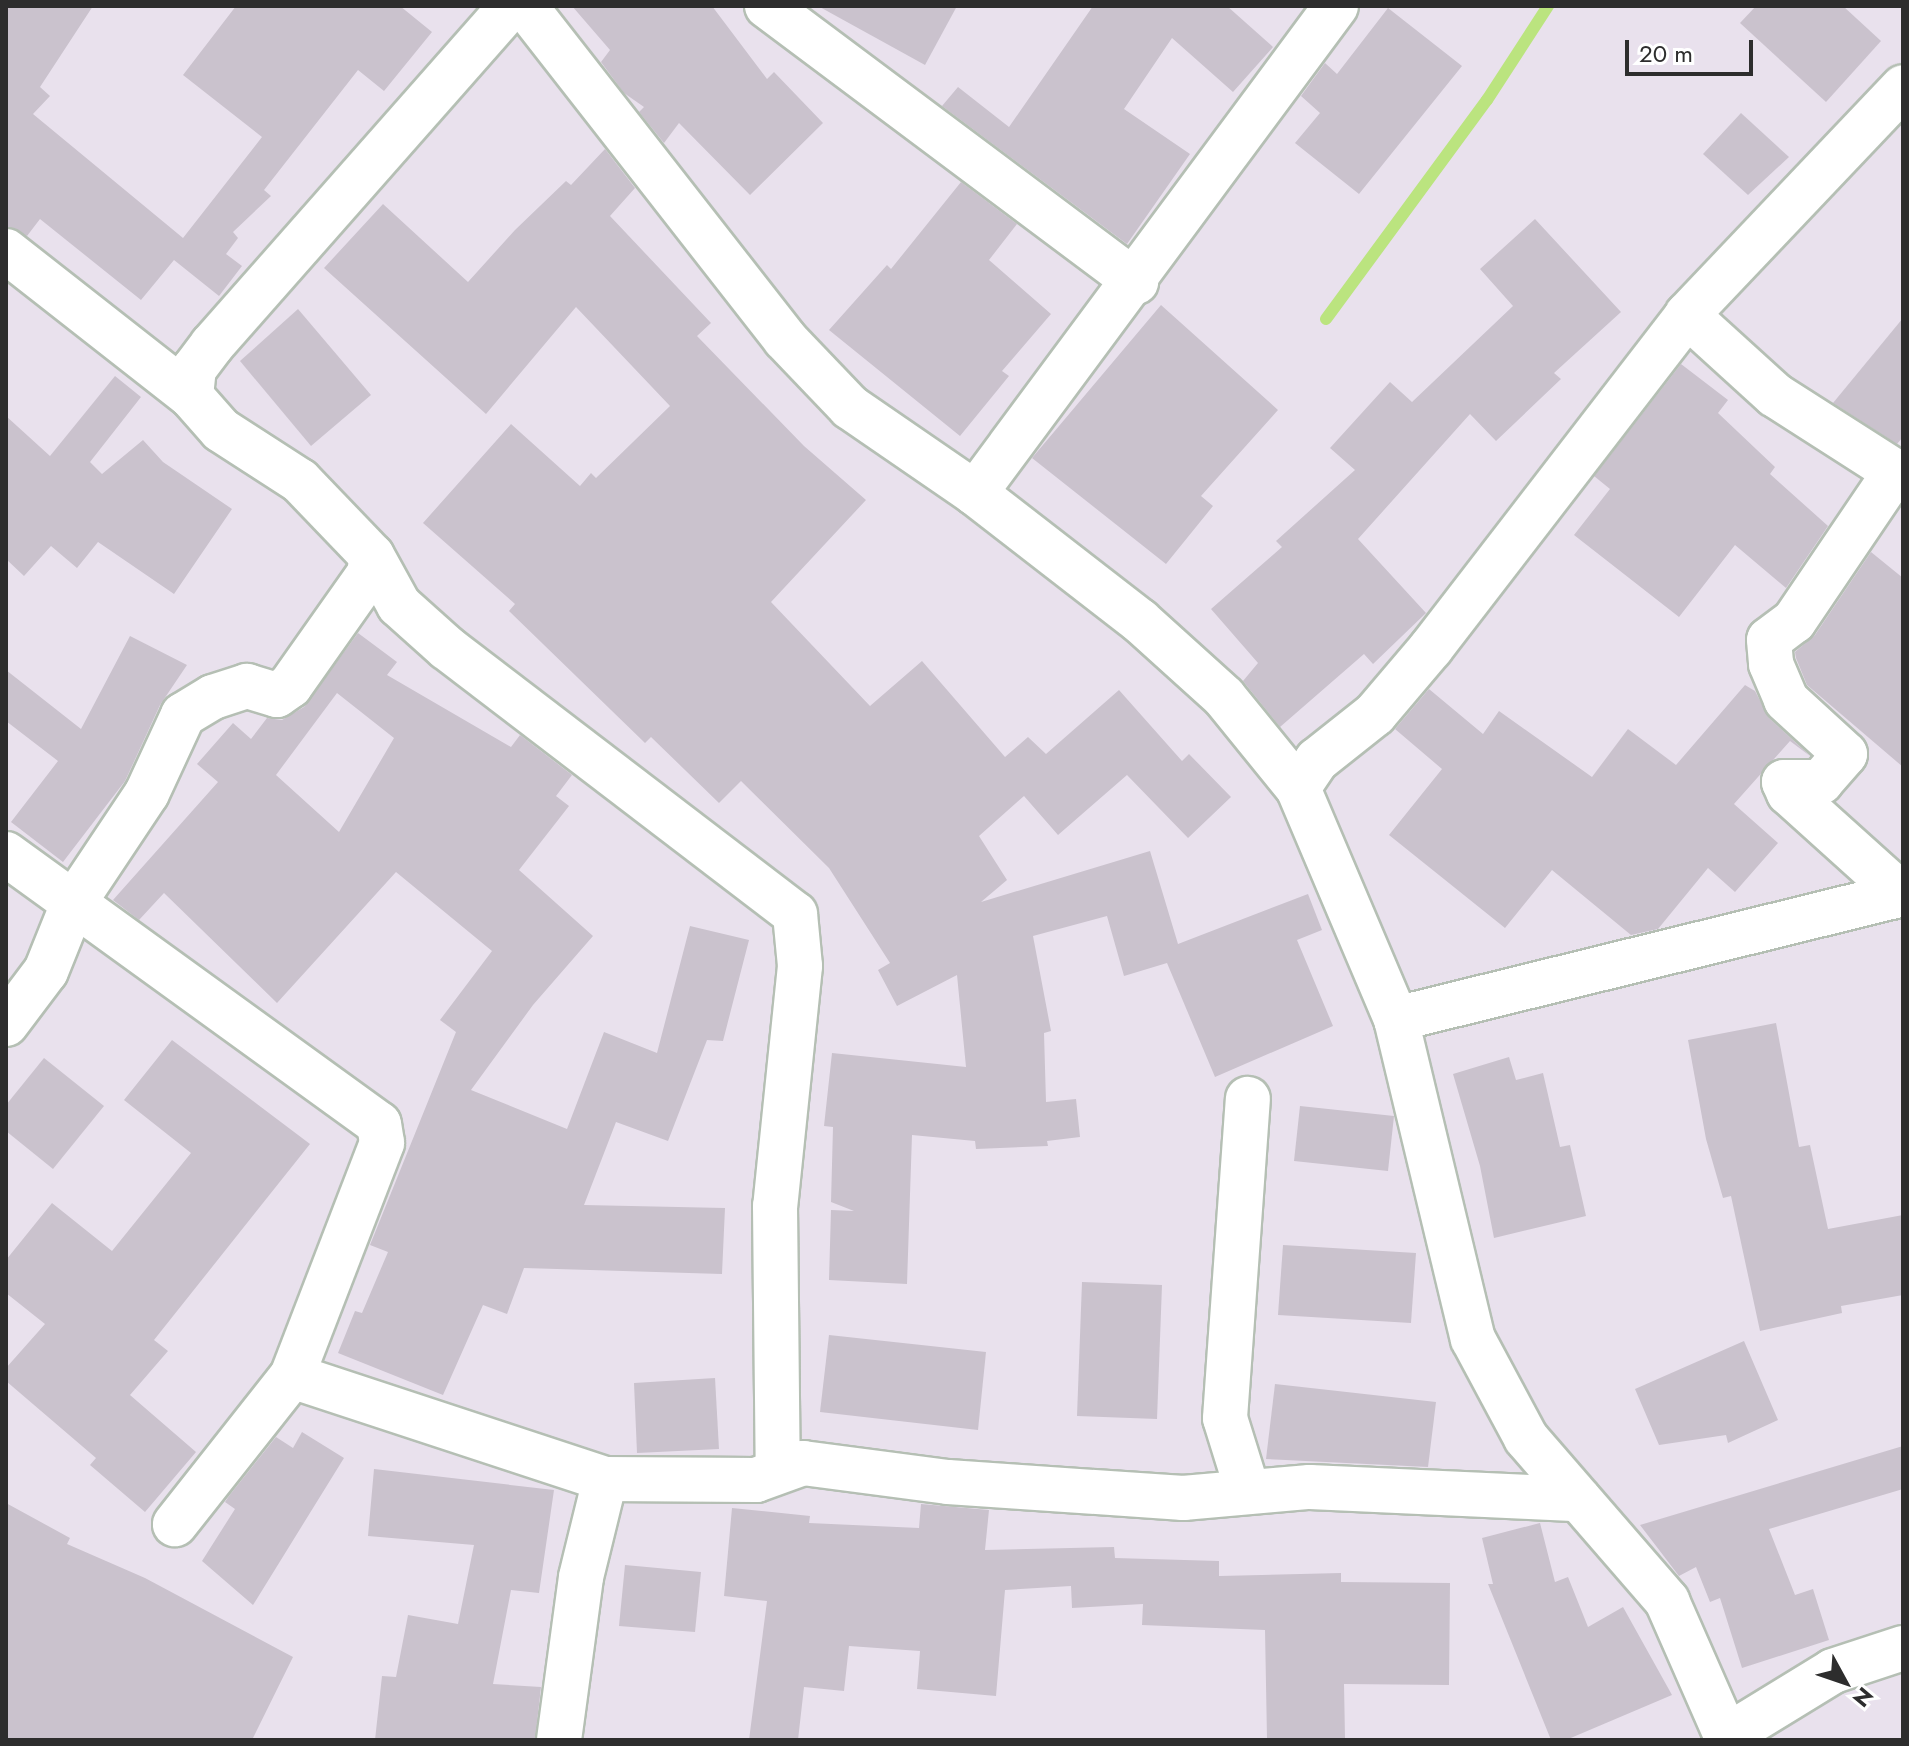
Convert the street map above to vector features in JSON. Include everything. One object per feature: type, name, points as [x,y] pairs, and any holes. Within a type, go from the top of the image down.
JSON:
[{"type":"street","points":[[191,396],[194,369],[212,345],[511,6]]},
{"type":"street","points":[[525,6],[785,339],[850,407],[975,493],[1140,621],[1224,697],[1298,788],[1396,1019],[1473,1339],[1526,1438],[1667,1601],[1728,1738],[1833,1671],[1903,1648]]},
{"type":"street","points":[[767,6],[1136,282]]},
{"type":"street","points":[[975,493],[1136,282],[1336,6]]},
{"type":"street","points":[[1298,788],[1317,760],[1375,714],[1431,648],[1687,315],[1903,87]]},
{"type":"street","points":[[6,251],[191,396],[221,430],[300,481],[372,556],[399,605],[447,648],[795,914],[800,966],[775,1206],[778,1471]]},
{"type":"street","points":[[1687,315],[1775,395],[1899,475],[1794,621],[1769,640],[1771,664],[1786,700],[1845,754],[1821,782],[1784,782],[1789,793],[1902,894]]},
{"type":"street","points":[[6,1024],[46,971],[73,904],[147,793],[183,715],[213,697],[247,686],[277,695],[290,686],[369,574],[372,556]]},
{"type":"street","points":[[6,854],[379,1124],[382,1143],[292,1376],[175,1524]]},
{"type":"street","points":[[1396,1019],[1902,894]]},
{"type":"street","points":[[1248,1099],[1225,1418],[1248,1492]]},
{"type":"street","points":[[292,1376],[605,1479],[756,1480],[803,1463],[948,1482],[1168,1497],[1310,1487],[1579,1499]]},
{"type":"street","points":[[559,1740],[581,1577],[605,1479]]},
{"type":"building","points":[[6,6],[93,6],[40,87],[50,96],[33,114],[183,238],[262,137],[183,75],[236,6],[400,6],[432,32],[384,91],[358,70],[264,190],[271,196],[233,232],[238,238],[226,254],[242,266],[219,296],[174,260],[141,300],[40,219],[27,236],[6,227]]},
{"type":"building","points":[[572,6],[712,6],[767,79],[774,72],[823,123],[750,195],[679,123],[664,143],[639,112],[644,107],[624,93],[601,62],[610,50]]},
{"type":"building","points":[[818,6],[957,6],[925,65]]},
{"type":"building","points":[[1093,6],[1227,6],[1273,47],[1233,92],[1172,38],[1124,109],[1190,154],[1127,244],[942,106],[958,87],[1009,127]]},
{"type":"building","points":[[1756,6],[1843,6],[1881,41],[1826,102],[1740,23]]},
{"type":"building","points":[[1388,8],[1462,66],[1359,194],[1295,143],[1320,113],[1301,96],[1325,63],[1337,74]]},
{"type":"building","points":[[1741,113],[1789,157],[1748,195],[1703,154]]},
{"type":"building","points":[[605,149],[635,188],[610,216],[711,323],[697,336],[804,446],[866,500],[771,602],[870,706],[922,661],[1005,757],[1028,737],[1046,754],[1119,690],[1182,761],[1189,754],[1231,797],[1188,838],[1127,775],[1058,835],[1024,796],[979,836],[1007,880],[981,902],[1150,851],[1178,944],[1308,894],[1322,930],[1297,940],[1333,1026],[1215,1077],[1167,963],[1124,976],[1107,916],[1033,936],[1051,1031],[1044,1033],[1046,1102],[1076,1099],[1080,1137],[1047,1141],[1048,1146],[976,1149],[975,1141],[912,1135],[907,1284],[829,1280],[831,1210],[854,1211],[831,1202],[833,1127],[824,1126],[832,1053],[966,1067],[957,975],[897,1006],[878,970],[890,963],[829,868],[741,781],[719,803],[651,737],[645,743],[509,611],[515,604],[423,523],[511,424],[580,486],[591,473],[596,478],[670,406],[576,307],[486,414],[324,268],[383,204],[468,282],[515,230],[566,181],[571,185]]},
{"type":"building","points":[[961,182],[1017,224],[989,260],[1051,314],[1002,371],[1009,376],[960,436],[829,330],[887,265],[891,269]]},
{"type":"building","points":[[1535,219],[1621,312],[1554,373],[1561,379],[1496,441],[1470,414],[1358,539],[1426,613],[1373,664],[1364,654],[1280,727],[1243,681],[1258,663],[1211,609],[1282,547],[1276,541],[1355,470],[1330,448],[1390,382],[1412,402],[1513,306],[1480,269]]},
{"type":"building","points":[[1161,305],[1278,410],[1201,496],[1213,506],[1166,564],[1032,458]]},
{"type":"building","points":[[298,309],[371,395],[311,446],[240,361]]},
{"type":"building","points":[[1903,318],[1903,437],[1897,444],[1833,403]]},
{"type":"building","points":[[1681,364],[1728,400],[1718,413],[1775,467],[1770,474],[1828,526],[1786,588],[1735,545],[1679,617],[1574,535],[1610,489],[1594,476]]},
{"type":"building","points":[[115,376],[141,397],[90,462],[102,474],[143,440],[163,462],[232,509],[174,594],[98,542],[77,568],[51,546],[24,576],[6,559],[6,416],[50,456]]},
{"type":"building","points":[[1871,552],[1903,578],[1903,767],[1807,685],[1795,652],[1815,635]]},
{"type":"building","points":[[358,633],[397,662],[387,675],[511,747],[520,735],[572,775],[556,796],[569,806],[519,870],[593,936],[533,1005],[471,1090],[567,1129],[604,1032],[657,1053],[690,926],[749,940],[723,1041],[707,1040],[668,1141],[616,1122],[584,1205],[725,1208],[722,1274],[524,1268],[507,1314],[483,1305],[443,1395],[338,1353],[355,1311],[362,1313],[388,1252],[370,1245],[456,1032],[440,1020],[492,951],[396,872],[277,1003],[164,893],[139,920],[113,900],[218,782],[197,764],[233,723],[251,739],[267,718],[282,720],[304,707]],"holes":[[[337,693],[394,738],[339,832],[276,775]]]},
{"type":"building","points":[[130,636],[187,665],[160,705],[125,781],[63,862],[11,822],[58,761],[6,721],[6,670],[81,729]]},
{"type":"building","points":[[1745,685],[1755,691],[1769,718],[1810,756],[1790,741],[1734,804],[1778,843],[1735,892],[1708,868],[1658,929],[1631,935],[1552,870],[1505,928],[1389,835],[1442,769],[1395,729],[1429,689],[1483,734],[1499,711],[1592,777],[1628,729],[1676,765]]},
{"type":"building","points":[[1776,1023],[1799,1147],[1810,1145],[1828,1229],[1903,1215],[1903,1295],[1841,1306],[1842,1313],[1760,1331],[1731,1196],[1723,1198],[1706,1139],[1688,1040]]},
{"type":"building","points":[[172,1040],[310,1144],[154,1340],[168,1351],[130,1395],[196,1452],[145,1512],[90,1465],[96,1458],[6,1381],[6,1368],[45,1324],[6,1293],[6,1260],[52,1203],[112,1251],[191,1153],[124,1100]]},
{"type":"building","points":[[1509,1057],[1516,1080],[1543,1073],[1560,1147],[1570,1145],[1586,1216],[1494,1238],[1480,1166],[1453,1074]]},
{"type":"building","points":[[44,1058],[104,1106],[53,1169],[6,1131],[6,1105]]},
{"type":"building","points":[[1300,1106],[1394,1116],[1388,1171],[1294,1161]]},
{"type":"building","points":[[1283,1245],[1416,1253],[1411,1323],[1278,1315]]},
{"type":"building","points":[[1082,1282],[1162,1285],[1157,1419],[1077,1416]]},
{"type":"building","points":[[829,1335],[986,1352],[978,1430],[820,1412]]},
{"type":"building","points":[[1744,1341],[1778,1420],[1728,1443],[1726,1435],[1659,1445],[1635,1389]]},
{"type":"building","points":[[715,1378],[719,1449],[637,1453],[634,1383]]},
{"type":"building","points":[[1275,1384],[1436,1402],[1428,1467],[1266,1459]]},
{"type":"building","points":[[302,1432],[344,1458],[253,1605],[202,1561],[235,1509],[225,1502],[229,1496],[276,1437],[293,1448]]},
{"type":"building","points":[[1903,1446],[1903,1489],[1769,1529],[1795,1595],[1813,1589],[1829,1640],[1742,1668],[1720,1598],[1710,1602],[1696,1567],[1679,1576],[1640,1525]]},
{"type":"building","points":[[374,1469],[554,1490],[539,1593],[511,1590],[493,1684],[541,1687],[535,1740],[375,1740],[382,1676],[396,1677],[408,1615],[458,1624],[474,1545],[368,1536]]},
{"type":"building","points":[[6,1503],[70,1538],[67,1544],[145,1578],[293,1657],[252,1740],[6,1740]]},
{"type":"building","points":[[921,1504],[989,1510],[985,1550],[1114,1547],[1115,1558],[1219,1561],[1219,1576],[1341,1573],[1341,1582],[1450,1583],[1449,1685],[1344,1684],[1345,1738],[1267,1739],[1265,1630],[1142,1625],[1143,1604],[1072,1608],[1071,1586],[1005,1590],[996,1696],[917,1689],[920,1651],[849,1646],[844,1691],[804,1687],[798,1740],[749,1740],[767,1601],[724,1596],[732,1508],[810,1516],[809,1523],[919,1528]]},
{"type":"building","points":[[1540,1523],[1555,1582],[1568,1577],[1588,1627],[1623,1607],[1672,1695],[1566,1740],[1551,1740],[1488,1584],[1493,1584],[1482,1538]]},
{"type":"building","points":[[625,1565],[701,1572],[695,1632],[619,1626]]},
{"type":"waterway","points":[[1326,319],[1487,100],[1548,6]]}]
